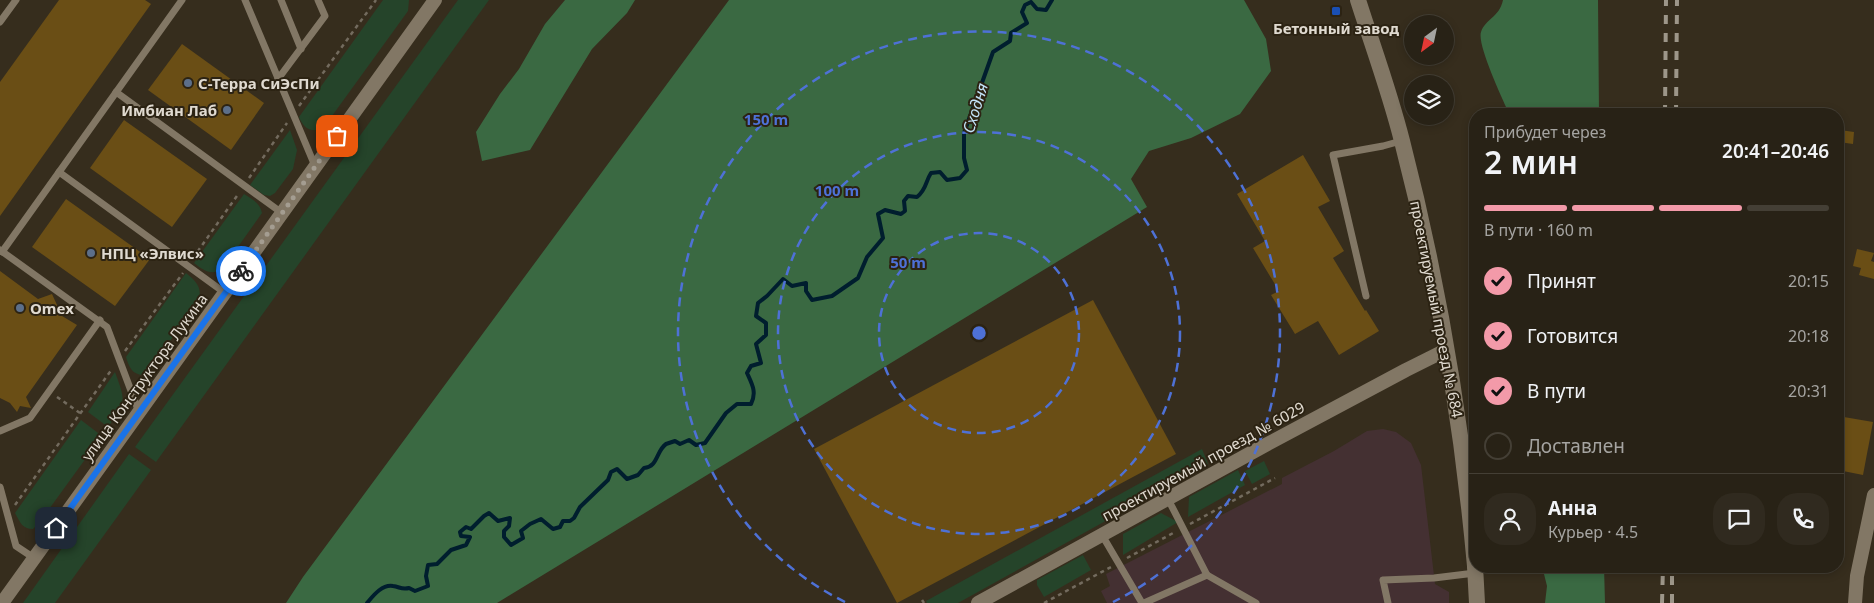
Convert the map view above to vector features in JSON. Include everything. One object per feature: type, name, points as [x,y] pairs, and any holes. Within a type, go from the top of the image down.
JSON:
[{"type":"street","name":"улица Конструктора Лукина","points":[[2,603],[435,0]]},
{"type":"street","name":"проектируемый проезд № 684","points":[[1358,0],[1402,141],[1434,280],[1469,505]]},
{"type":"street","name":"проектируемый проезд № 6029","points":[[978,603],[1168,498],[1446,350]]},
{"type":"street","points":[[1855,603],[1857,576],[1872,522],[1874,495]]},
{"type":"street","name":"проектируемый проезд № 684","points":[[1475,573],[1478,603]]},
{"type":"lane","points":[[0,22],[16,0]]},
{"type":"lane","points":[[139,412],[107,327],[100,320],[1,251],[182,0]]},
{"type":"lane","points":[[245,0],[315,166]]},
{"type":"lane","points":[[280,0],[300,50]]},
{"type":"lane","points":[[278,79],[325,16],[318,0]]},
{"type":"lane","points":[[116,92],[282,213]]},
{"type":"lane","points":[[1366,296],[1333,155],[1402,141]]},
{"type":"lane","points":[[59,172],[225,293]]},
{"type":"lane","points":[[0,431],[30,418],[100,320]]},
{"type":"lane","points":[[0,487],[2,503],[16,546],[34,558]]},
{"type":"lane","points":[[1168,498],[1207,575],[1256,603]]},
{"type":"lane","points":[[1102,535],[1143,603],[1207,575]]},
{"type":"lane","points":[[1388,603],[1383,580],[1434,578],[1469,569]]},
{"type":"path","points":[[49,392],[80,413]]},
{"type":"path","points":[[1044,603],[1275,478]]},
{"type":"shaded area","points":[[1383,429],[1396,432],[1411,443],[1421,465],[1435,584],[1449,592],[1449,603],[1107,603],[1101,591],[1110,586],[1106,574],[1282,484],[1282,478],[1334,451],[1367,431]]},
{"type":"green space","points":[[383,0],[409,0],[408,11],[324,127],[316,130],[309,129],[303,125],[299,117]]},
{"type":"green space","points":[[458,0],[489,0],[156,462],[135,447]]},
{"type":"green space","points":[[565,0],[635,0],[627,13],[592,49],[530,150],[482,161],[476,132],[500,94],[519,69],[545,24]]},
{"type":"green space","points":[[729,0],[1244,0],[1266,39],[1271,71],[1240,114],[1191,138],[1149,151],[1131,179],[1147,207],[497,603],[286,603],[303,577]]},
{"type":"green space","points":[[1503,0],[1598,0],[1599,108],[1506,108],[1482,47],[1481,38],[1483,27],[1499,11]]},
{"type":"green space","points":[[290,130],[297,150],[293,169],[275,193],[270,196],[264,195],[250,185]]},
{"type":"green space","points":[[244,194],[258,204],[262,213],[223,268],[215,272],[204,270],[194,263]]},
{"type":"green space","points":[[186,273],[193,279],[200,291],[199,300],[148,372],[144,375],[137,374],[130,367],[126,357]]},
{"type":"green space","points":[[115,372],[121,390],[122,401],[121,407],[108,427],[88,412]]},
{"type":"green space","points":[[81,420],[102,436],[39,523],[33,529],[26,528],[15,513]]},
{"type":"green space","points":[[1202,449],[1208,464],[958,603],[927,603],[926,601]]},
{"type":"green space","points":[[129,454],[151,470],[55,603],[23,603]]},
{"type":"green space","points":[[1264,461],[1270,474],[1252,484],[1245,471]]},
{"type":"green space","points":[[1238,470],[1245,485],[1188,517],[1189,497]]},
{"type":"green space","points":[[1161,513],[1178,522],[1123,555],[1123,534]]},
{"type":"green space","points":[[1083,555],[1091,570],[1044,597],[1037,585],[1037,580]]},
{"type":"green space","points":[[1544,573],[1604,573],[1605,603],[1545,603],[1547,586]]},
{"type":"building","points":[[59,0],[145,0],[151,4],[0,216],[0,82]]},
{"type":"building","points":[[182,44],[264,103],[231,150],[148,90]]},
{"type":"building","points":[[124,120],[207,179],[172,227],[90,168]]},
{"type":"building","points":[[1844,131],[1854,132],[1853,144],[1844,143]]},
{"type":"building","points":[[1303,155],[1330,201],[1318,207],[1344,251],[1333,258],[1379,331],[1339,355],[1318,321],[1295,334],[1271,295],[1279,291],[1253,248],[1265,241],[1237,194]]},
{"type":"building","points":[[66,199],[150,259],[115,306],[32,247]]},
{"type":"building","points":[[1857,249],[1874,253],[1871,261],[1874,262],[1874,279],[1859,275],[1861,268],[1853,266]]},
{"type":"building","points":[[0,271],[38,299],[52,294],[62,316],[77,325],[26,397],[31,408],[20,406],[17,412],[10,403],[0,398]]},
{"type":"building","points":[[1093,300],[1176,454],[897,603],[814,449]]},
{"type":"building","points":[[1844,417],[1873,422],[1863,475],[1844,471]]},
{"type":"waterway","name":"Сходня","points":[[367,603],[378,591],[385,587],[409,588],[415,591],[428,586],[426,576],[428,565],[437,564],[451,550],[466,545],[470,537],[461,536],[460,532],[466,527],[471,529],[489,513],[498,521],[510,518],[509,526],[504,531],[504,537],[511,545],[523,538],[521,531],[541,519],[553,529],[560,527],[563,521],[570,521],[574,518],[580,507],[608,480],[611,472],[617,469],[627,479],[638,475],[644,468],[652,465],[666,444],[675,441],[680,444],[689,440],[696,445],[705,443],[726,413],[737,404],[751,404],[754,392],[747,373],[751,366],[761,363],[756,344],[766,335],[766,323],[756,316],[758,303],[783,279],[792,286],[806,283],[806,291],[812,300],[832,296],[858,278],[867,257],[883,238],[878,214],[885,210],[901,214],[905,211],[904,201],[908,196],[917,197],[920,194],[931,173],[940,172],[947,180],[960,178],[967,170],[964,158],[964,133],[993,52],[1010,41],[1011,33],[1027,23],[1022,12],[1025,5],[1031,2],[1037,9],[1046,10],[1052,0]]},
{"type":"railway","points":[[1665,108],[1666,0]]},
{"type":"railway","points":[[1676,108],[1677,0]]},
{"type":"railway","points":[[1662,603],[1663,573]]},
{"type":"railway","points":[[1672,573],[1672,603]]},
{"type":"way so far","points":[[241,271],[337,136]]},
{"type":"place","name":"Бетонный завод","points":[[1336,11]]},
{"type":"place","name":"С-Терра СиЭсПи","points":[[188,83]]},
{"type":"place","name":"Имбиан Лаб","points":[[227,110]]},
{"type":"place","name":"НПЦ «Элвис»","points":[[91,253]]},
{"type":"place","name":"Omex","points":[[20,308]]},
{"type":"route","points":[[56,528],[241,271]]}]
